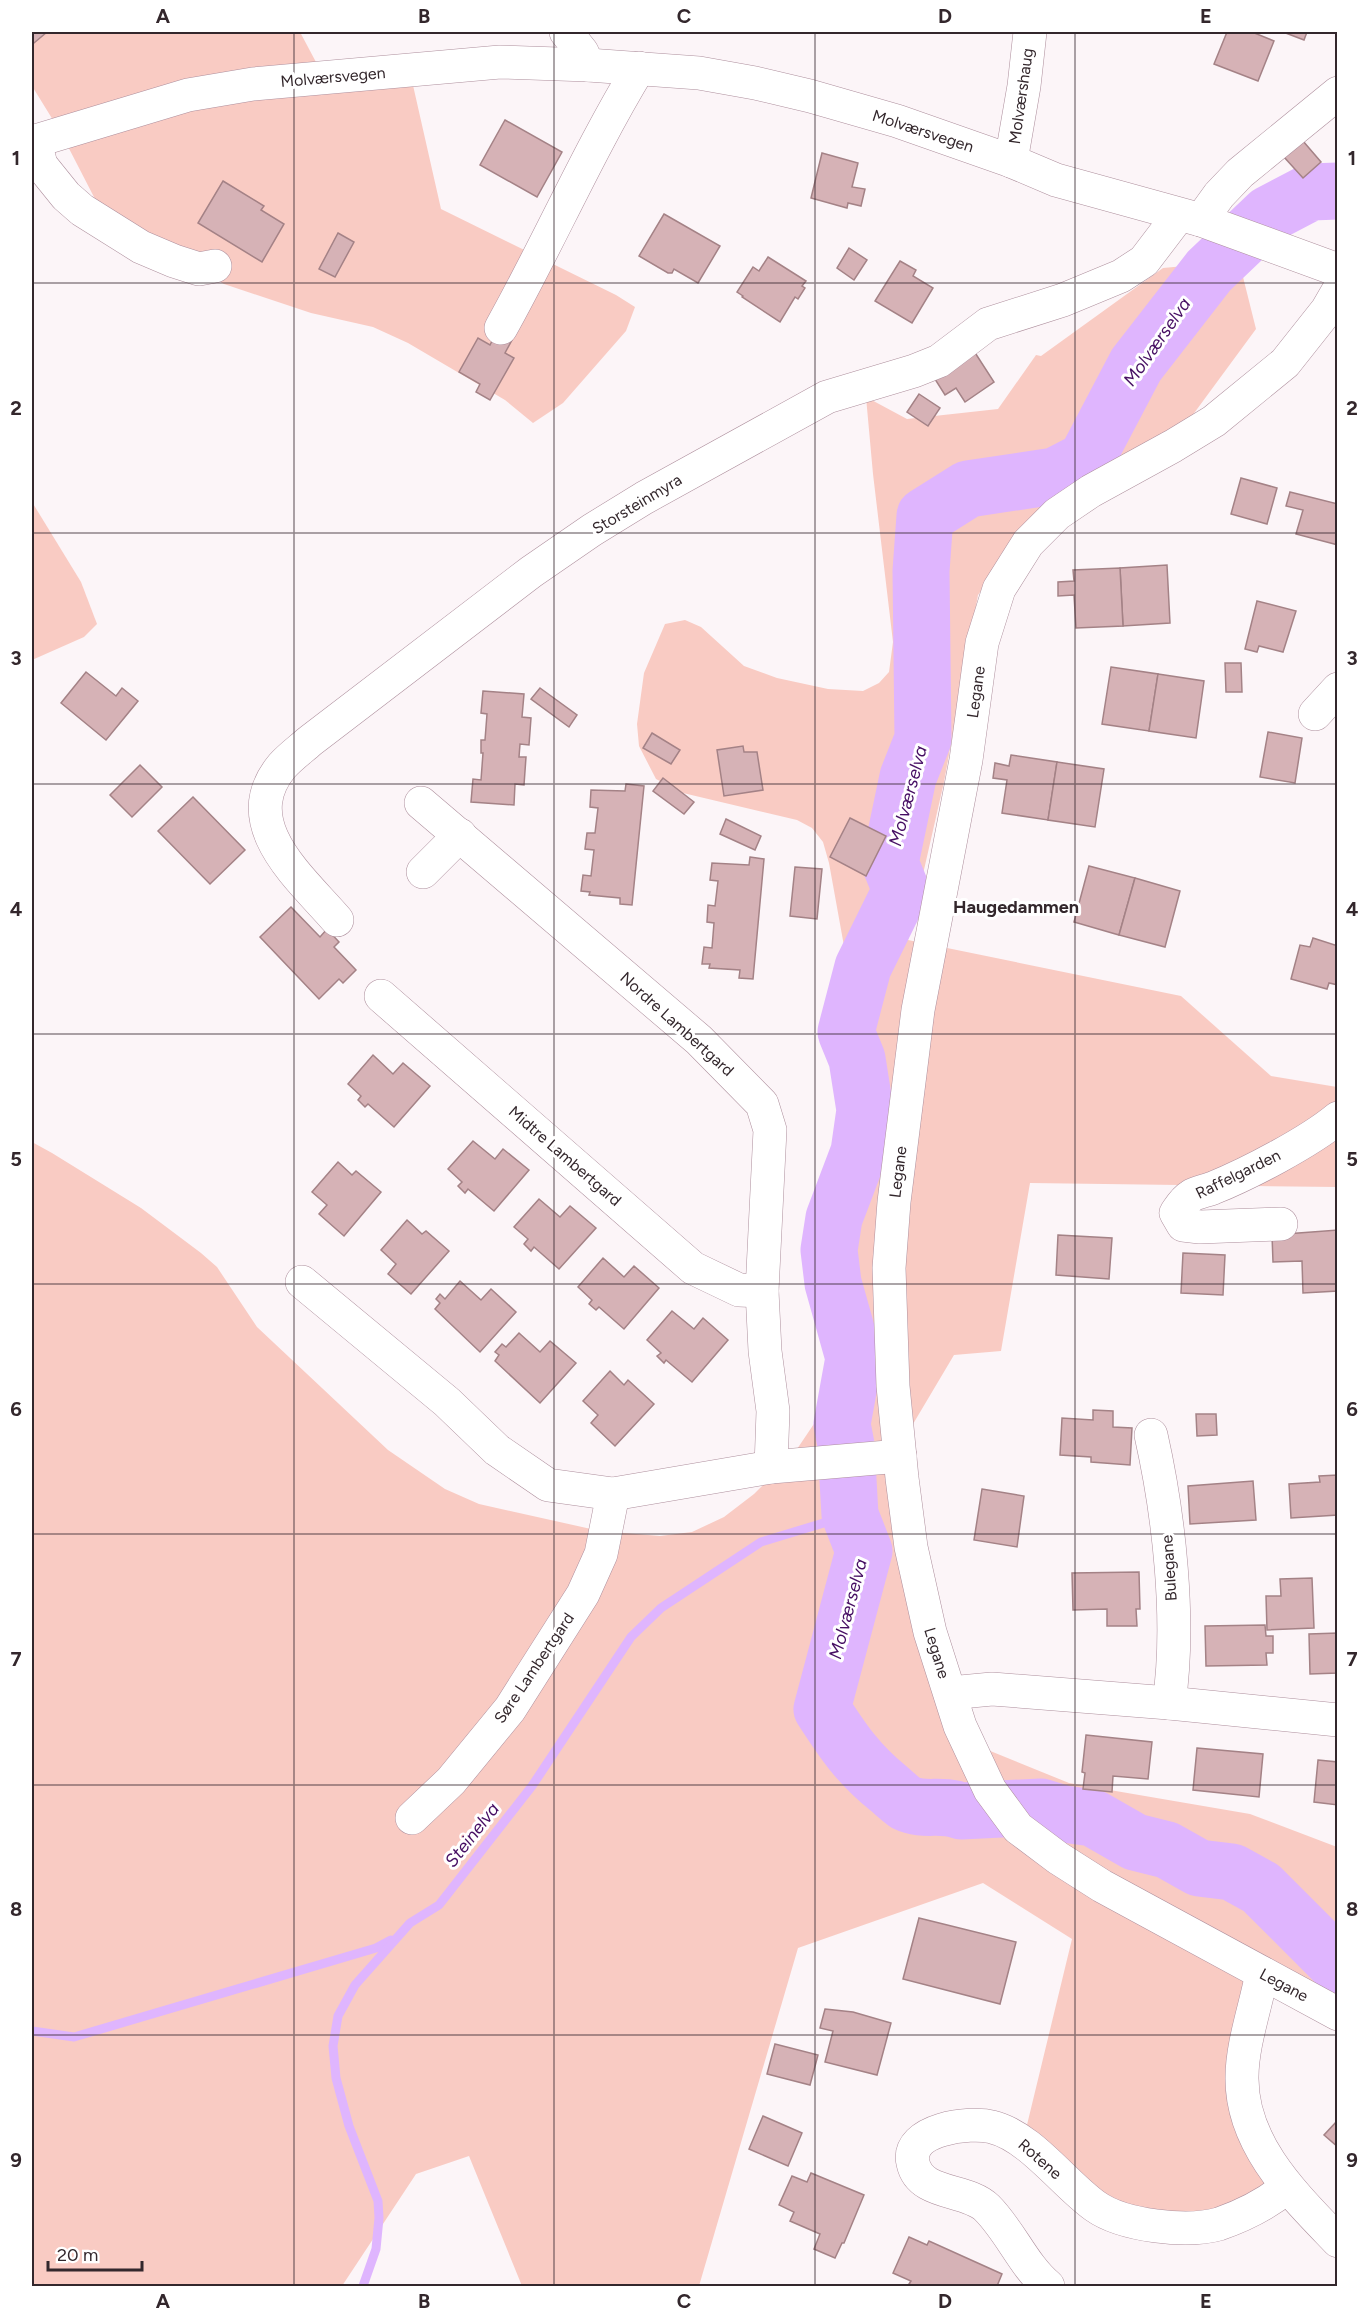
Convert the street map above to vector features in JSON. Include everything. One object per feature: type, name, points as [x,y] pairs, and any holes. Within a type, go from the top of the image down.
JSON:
[{"type":"street","points":[[567,32],[582,52],[588,65]]},
{"type":"street","name":"Molværshaug","points":[[1011,161],[1024,86],[1030,32]]},
{"type":"street","name":"Molværsvegen","points":[[215,266],[199,269],[174,261],[141,247],[82,210],[66,196],[41,165],[33,142],[188,95],[253,84],[500,62],[588,65],[699,73],[810,96],[897,121],[1011,161],[1056,180],[1202,221],[1338,270]]},
{"type":"street","points":[[501,328],[588,159],[639,68]]},
{"type":"street","points":[[1202,221],[1219,195],[1240,173],[1338,93]]},
{"type":"street","name":"Storsteinmyra","points":[[337,920],[276,849],[267,828],[265,803],[275,776],[283,765],[310,741],[531,572],[627,509],[827,397],[914,371],[939,360],[988,324],[1063,300],[1121,276],[1202,221]]},
{"type":"street","name":"Legane","points":[[1338,291],[1301,345],[1285,363],[1214,421],[1091,491],[1057,514],[1028,543],[999,590],[982,643],[966,760],[918,1010],[894,1202],[889,1268],[893,1386],[911,1547],[930,1632],[960,1726],[990,1790],[1018,1828],[1058,1858],[1102,1886],[1338,2014]]},
{"type":"street","points":[[1315,714],[1338,689]]},
{"type":"street","name":"Nordre Lambertgard","points":[[421,802],[699,1040],[762,1104],[770,1130],[762,1291],[765,1351],[772,1411],[771,1467]]},
{"type":"street","points":[[423,872],[460,835]]},
{"type":"street","name":"Midtre Lambertgard","points":[[381,996],[693,1268],[739,1290],[762,1291]]},
{"type":"street","name":"Raffelgarden","points":[[1281,1224],[1200,1227],[1183,1225],[1176,1214],[1182,1203],[1191,1195],[1213,1188],[1272,1159],[1338,1118]]},
{"type":"street","points":[[302,1282],[447,1402],[497,1450],[548,1485],[613,1494],[771,1467],[900,1456]]},
{"type":"street","name":"Bulegane","points":[[1151,1435],[1162,1487],[1172,1590],[1174,1668],[1170,1703]]},
{"type":"street","name":"Søre Lambertgard","points":[[412,1818],[452,1781],[510,1709],[583,1594],[601,1554],[613,1494]]},
{"type":"street","points":[[950,1693],[992,1689],[1170,1703],[1338,1720]]},
{"type":"street","points":[[1262,1973],[1244,2060],[1243,2097],[1263,2151],[1287,2187],[1338,2241]]},
{"type":"street","name":"Rotene","points":[[1048,2286],[1035,2275],[1007,2230],[985,2206],[922,2180],[913,2165],[912,2156],[916,2146],[931,2133],[968,2125],[990,2126],[1011,2133],[1097,2207],[1146,2225],[1192,2227],[1218,2224],[1254,2208],[1287,2187]]},
{"type":"shaded area","points":[[32,32],[300,32],[317,64],[410,72],[441,209],[616,295],[635,307],[626,331],[563,403],[533,423],[505,400],[408,343],[373,327],[311,313],[224,284],[139,235],[95,199],[61,133],[32,86]]},
{"type":"shaded area","points":[[1239,261],[1256,329],[1178,435],[1047,506],[978,595],[944,782],[908,940],[1181,996],[1271,1076],[1337,1087],[1337,1187],[1030,1183],[1001,1351],[954,1355],[894,1456],[946,1733],[1069,1783],[1250,1814],[1337,1847],[1337,2010],[1264,1972],[1240,2069],[1283,2179],[1229,2216],[1124,2210],[1026,2129],[1072,1939],[983,1883],[798,1948],[699,2286],[522,2286],[469,2156],[416,2174],[342,2286],[32,2286],[32,1142],[141,1208],[201,1253],[217,1267],[257,1327],[388,1450],[445,1489],[479,1504],[600,1531],[660,1536],[692,1532],[724,1517],[754,1494],[793,1455],[826,1406],[835,1386],[854,1282],[851,1053],[844,946],[829,863],[823,842],[812,828],[797,820],[683,793],[656,779],[639,746],[637,724],[644,673],[665,624],[685,620],[701,627],[744,666],[777,678],[828,689],[863,691],[879,683],[889,672],[893,642],[866,397],[907,419],[998,409],[1036,355],[1041,356],[1163,268]]},
{"type":"shaded area","points":[[32,502],[81,582],[97,624],[84,637],[32,660]]},
{"type":"building","points":[[32,32],[47,32],[34,43]]},
{"type":"building","points":[[1227,32],[1252,32],[1274,41],[1258,81],[1214,64]]},
{"type":"building","points":[[1283,32],[1307,32],[1304,40]]},
{"type":"building","points":[[505,120],[562,152],[537,197],[480,165]]},
{"type":"building","points":[[1303,141],[1321,162],[1303,178],[1284,157]]},
{"type":"building","points":[[822,153],[858,163],[852,187],[865,189],[861,206],[848,203],[847,208],[811,198]]},
{"type":"building","points":[[223,181],[264,206],[261,210],[284,224],[262,262],[198,223]]},
{"type":"building","points":[[664,214],[720,246],[698,283],[674,269],[672,273],[668,273],[639,256]]},
{"type":"building","points":[[338,233],[354,242],[335,277],[319,269]]},
{"type":"building","points":[[849,248],[867,260],[854,280],[837,268]]},
{"type":"building","points":[[768,257],[806,281],[802,286],[805,288],[798,299],[795,297],[780,322],[737,292],[753,267],[759,271]]},
{"type":"building","points":[[900,261],[916,270],[913,276],[933,288],[912,323],[875,301]]},
{"type":"building","points":[[497,331],[512,340],[505,353],[514,358],[490,400],[476,392],[480,384],[459,372],[478,338],[490,345]]},
{"type":"building","points":[[972,348],[994,382],[965,402],[956,388],[945,395],[933,376]]},
{"type":"building","points":[[919,394],[940,408],[928,426],[907,412]]},
{"type":"building","points":[[1241,478],[1277,488],[1267,524],[1231,514]]},
{"type":"building","points":[[1290,492],[1338,504],[1338,545],[1296,534],[1303,510],[1286,506]]},
{"type":"building","points":[[1167,565],[1170,623],[1123,626],[1120,568]]},
{"type":"building","points":[[1120,568],[1123,626],[1076,628],[1074,595],[1058,596],[1058,582],[1074,581],[1073,570]]},
{"type":"building","points":[[1257,601],[1296,611],[1283,652],[1259,646],[1257,652],[1245,649]]},
{"type":"building","points":[[1225,663],[1241,663],[1242,692],[1226,692]]},
{"type":"building","points":[[1111,667],[1158,674],[1149,731],[1102,724]]},
{"type":"building","points":[[86,672],[116,696],[122,688],[138,701],[106,740],[61,703]]},
{"type":"building","points":[[1158,674],[1204,681],[1196,738],[1149,731]]},
{"type":"building","points":[[540,688],[577,715],[569,727],[531,699]]},
{"type":"building","points":[[483,691],[524,694],[522,717],[531,718],[529,745],[520,744],[519,757],[526,757],[524,785],[515,784],[514,805],[471,802],[473,779],[481,780],[483,753],[481,753],[481,740],[485,740],[487,714],[481,713]]},
{"type":"building","points":[[1268,732],[1302,738],[1295,783],[1260,777]]},
{"type":"building","points":[[652,733],[680,750],[671,764],[643,748]]},
{"type":"building","points":[[743,746],[744,752],[757,752],[763,790],[724,796],[717,750]]},
{"type":"building","points":[[1011,755],[1057,762],[1048,820],[1002,813],[1007,780],[993,778],[995,763],[1009,766]]},
{"type":"building","points":[[1057,762],[1104,769],[1095,827],[1048,820]]},
{"type":"building","points":[[140,765],[162,787],[132,817],[110,795]]},
{"type":"building","points":[[663,778],[694,802],[684,814],[653,791]]},
{"type":"building","points":[[626,784],[644,786],[632,905],[620,904],[620,898],[589,895],[590,892],[581,891],[583,875],[591,876],[594,850],[585,849],[587,833],[595,833],[598,808],[590,807],[591,790],[625,791]]},
{"type":"building","points":[[193,797],[245,850],[210,884],[158,831]]},
{"type":"building","points":[[850,818],[886,836],[866,876],[830,857]]},
{"type":"building","points":[[726,819],[761,836],[755,850],[720,834]]},
{"type":"building","points":[[750,857],[764,859],[753,979],[739,978],[740,970],[709,968],[710,964],[702,964],[704,947],[712,948],[714,923],[707,922],[708,905],[715,906],[718,881],[710,880],[712,863],[749,865]]},
{"type":"building","points":[[1089,866],[1135,878],[1119,935],[1074,922]]},
{"type":"building","points":[[795,867],[822,869],[817,919],[790,916]]},
{"type":"building","points":[[1135,878],[1180,891],[1165,947],[1119,935]]},
{"type":"building","points":[[291,907],[320,937],[327,929],[339,942],[334,947],[356,970],[343,983],[339,979],[319,999],[260,937]]},
{"type":"building","points":[[1313,938],[1338,946],[1338,985],[1329,983],[1327,989],[1291,979],[1300,945],[1310,947]]},
{"type":"building","points":[[373,1055],[393,1074],[403,1063],[430,1086],[394,1127],[368,1104],[365,1107],[358,1100],[361,1096],[348,1084]]},
{"type":"building","points":[[473,1141],[495,1159],[503,1149],[529,1170],[494,1211],[468,1189],[465,1193],[458,1186],[462,1182],[448,1169]]},
{"type":"building","points":[[338,1162],[352,1175],[356,1171],[381,1192],[344,1236],[319,1214],[327,1205],[312,1192]]},
{"type":"building","points":[[539,1199],[560,1217],[570,1206],[596,1228],[559,1269],[534,1247],[531,1251],[524,1244],[528,1239],[514,1227]]},
{"type":"building","points":[[407,1220],[422,1234],[426,1231],[449,1251],[411,1294],[388,1274],[396,1264],[381,1250]]},
{"type":"building","points":[[1338,1230],[1338,1291],[1303,1293],[1302,1261],[1273,1262],[1272,1235]]},
{"type":"building","points":[[1058,1235],[1112,1238],[1109,1279],[1056,1275]]},
{"type":"building","points":[[1183,1253],[1225,1255],[1223,1295],[1181,1293]]},
{"type":"building","points":[[603,1258],[624,1277],[634,1266],[659,1288],[624,1329],[599,1307],[596,1310],[589,1304],[592,1300],[578,1287]]},
{"type":"building","points":[[460,1281],[481,1300],[491,1289],[516,1312],[480,1352],[435,1309],[440,1303],[436,1299],[440,1294],[445,1299]]},
{"type":"building","points":[[672,1311],[694,1329],[703,1318],[728,1340],[692,1382],[666,1360],[664,1363],[657,1356],[661,1353],[647,1340]]},
{"type":"building","points":[[519,1333],[540,1352],[550,1341],[576,1363],[540,1403],[495,1361],[499,1355],[495,1352],[502,1344],[506,1347]]},
{"type":"building","points":[[610,1371],[624,1385],[628,1380],[654,1404],[615,1446],[591,1423],[598,1415],[583,1401]]},
{"type":"building","points":[[1093,1410],[1113,1411],[1113,1427],[1132,1428],[1130,1465],[1091,1462],[1091,1457],[1060,1455],[1062,1418],[1093,1420]]},
{"type":"building","points":[[1196,1414],[1216,1414],[1217,1435],[1197,1436]]},
{"type":"building","points":[[1338,1475],[1338,1515],[1291,1518],[1289,1484],[1320,1482],[1319,1476]]},
{"type":"building","points":[[1253,1481],[1256,1520],[1190,1524],[1188,1486]]},
{"type":"building","points":[[982,1489],[1024,1496],[1017,1547],[974,1540]]},
{"type":"building","points":[[1139,1572],[1140,1609],[1136,1609],[1137,1626],[1107,1626],[1107,1609],[1073,1610],[1072,1573]]},
{"type":"building","points":[[1312,1578],[1314,1628],[1267,1630],[1266,1596],[1281,1596],[1280,1579]]},
{"type":"building","points":[[1265,1625],[1266,1636],[1273,1636],[1273,1653],[1266,1653],[1267,1665],[1206,1666],[1205,1626]]},
{"type":"building","points":[[1338,1633],[1338,1673],[1310,1674],[1309,1634]]},
{"type":"building","points":[[1086,1735],[1152,1742],[1148,1779],[1113,1776],[1112,1792],[1083,1789],[1085,1773],[1082,1772]]},
{"type":"building","points":[[1197,1748],[1263,1754],[1259,1797],[1193,1790]]},
{"type":"building","points":[[1318,1760],[1338,1762],[1338,1805],[1314,1802]]},
{"type":"building","points":[[919,1918],[1016,1942],[1000,2004],[903,1979]]},
{"type":"building","points":[[825,2009],[853,2012],[891,2023],[877,2075],[825,2062],[833,2031],[820,2028]]},
{"type":"building","points":[[775,2044],[818,2055],[810,2085],[767,2074]]},
{"type":"building","points":[[763,2116],[802,2133],[788,2166],[749,2149]]},
{"type":"building","points":[[1338,2120],[1338,2147],[1324,2135]]},
{"type":"building","points":[[811,2173],[864,2195],[844,2243],[835,2258],[814,2249],[820,2234],[790,2221],[794,2212],[779,2205],[792,2176],[807,2182]]},
{"type":"building","points":[[909,2237],[927,2245],[929,2241],[1002,2274],[997,2286],[914,2286],[909,2284],[911,2281],[893,2273]]},
{"type":"waterway","name":"Molværselva","points":[[1338,191],[1311,192],[1269,214],[1209,271],[1136,365],[1086,460],[1055,476],[968,489],[925,516],[921,571],[923,739],[908,777],[890,863],[901,890],[863,967],[846,1032],[857,1059],[865,1110],[859,1152],[834,1218],[829,1250],[833,1283],[854,1358],[842,1424],[846,1445],[850,1515],[864,1551],[822,1709],[859,1761],[906,1803],[919,1807],[961,1811],[1041,1807],[1064,1814],[1093,1818],[1135,1842],[1167,1850],[1199,1868],[1232,1872],[1261,1888],[1338,1965]]},
{"type":"waterway","name":"Steinelva","points":[[363,2286],[376,2249],[378,2201],[349,2126],[336,2078],[333,2046],[338,2016],[355,1985],[410,1923],[439,1905],[532,1786],[631,1637],[661,1608],[761,1542],[850,1515]]},
{"type":"waterway","points":[[32,2031],[74,2037],[376,1948],[391,1940]]},
{"type":"district","name":"Haugedammen","points":[[1016,907]]}]
